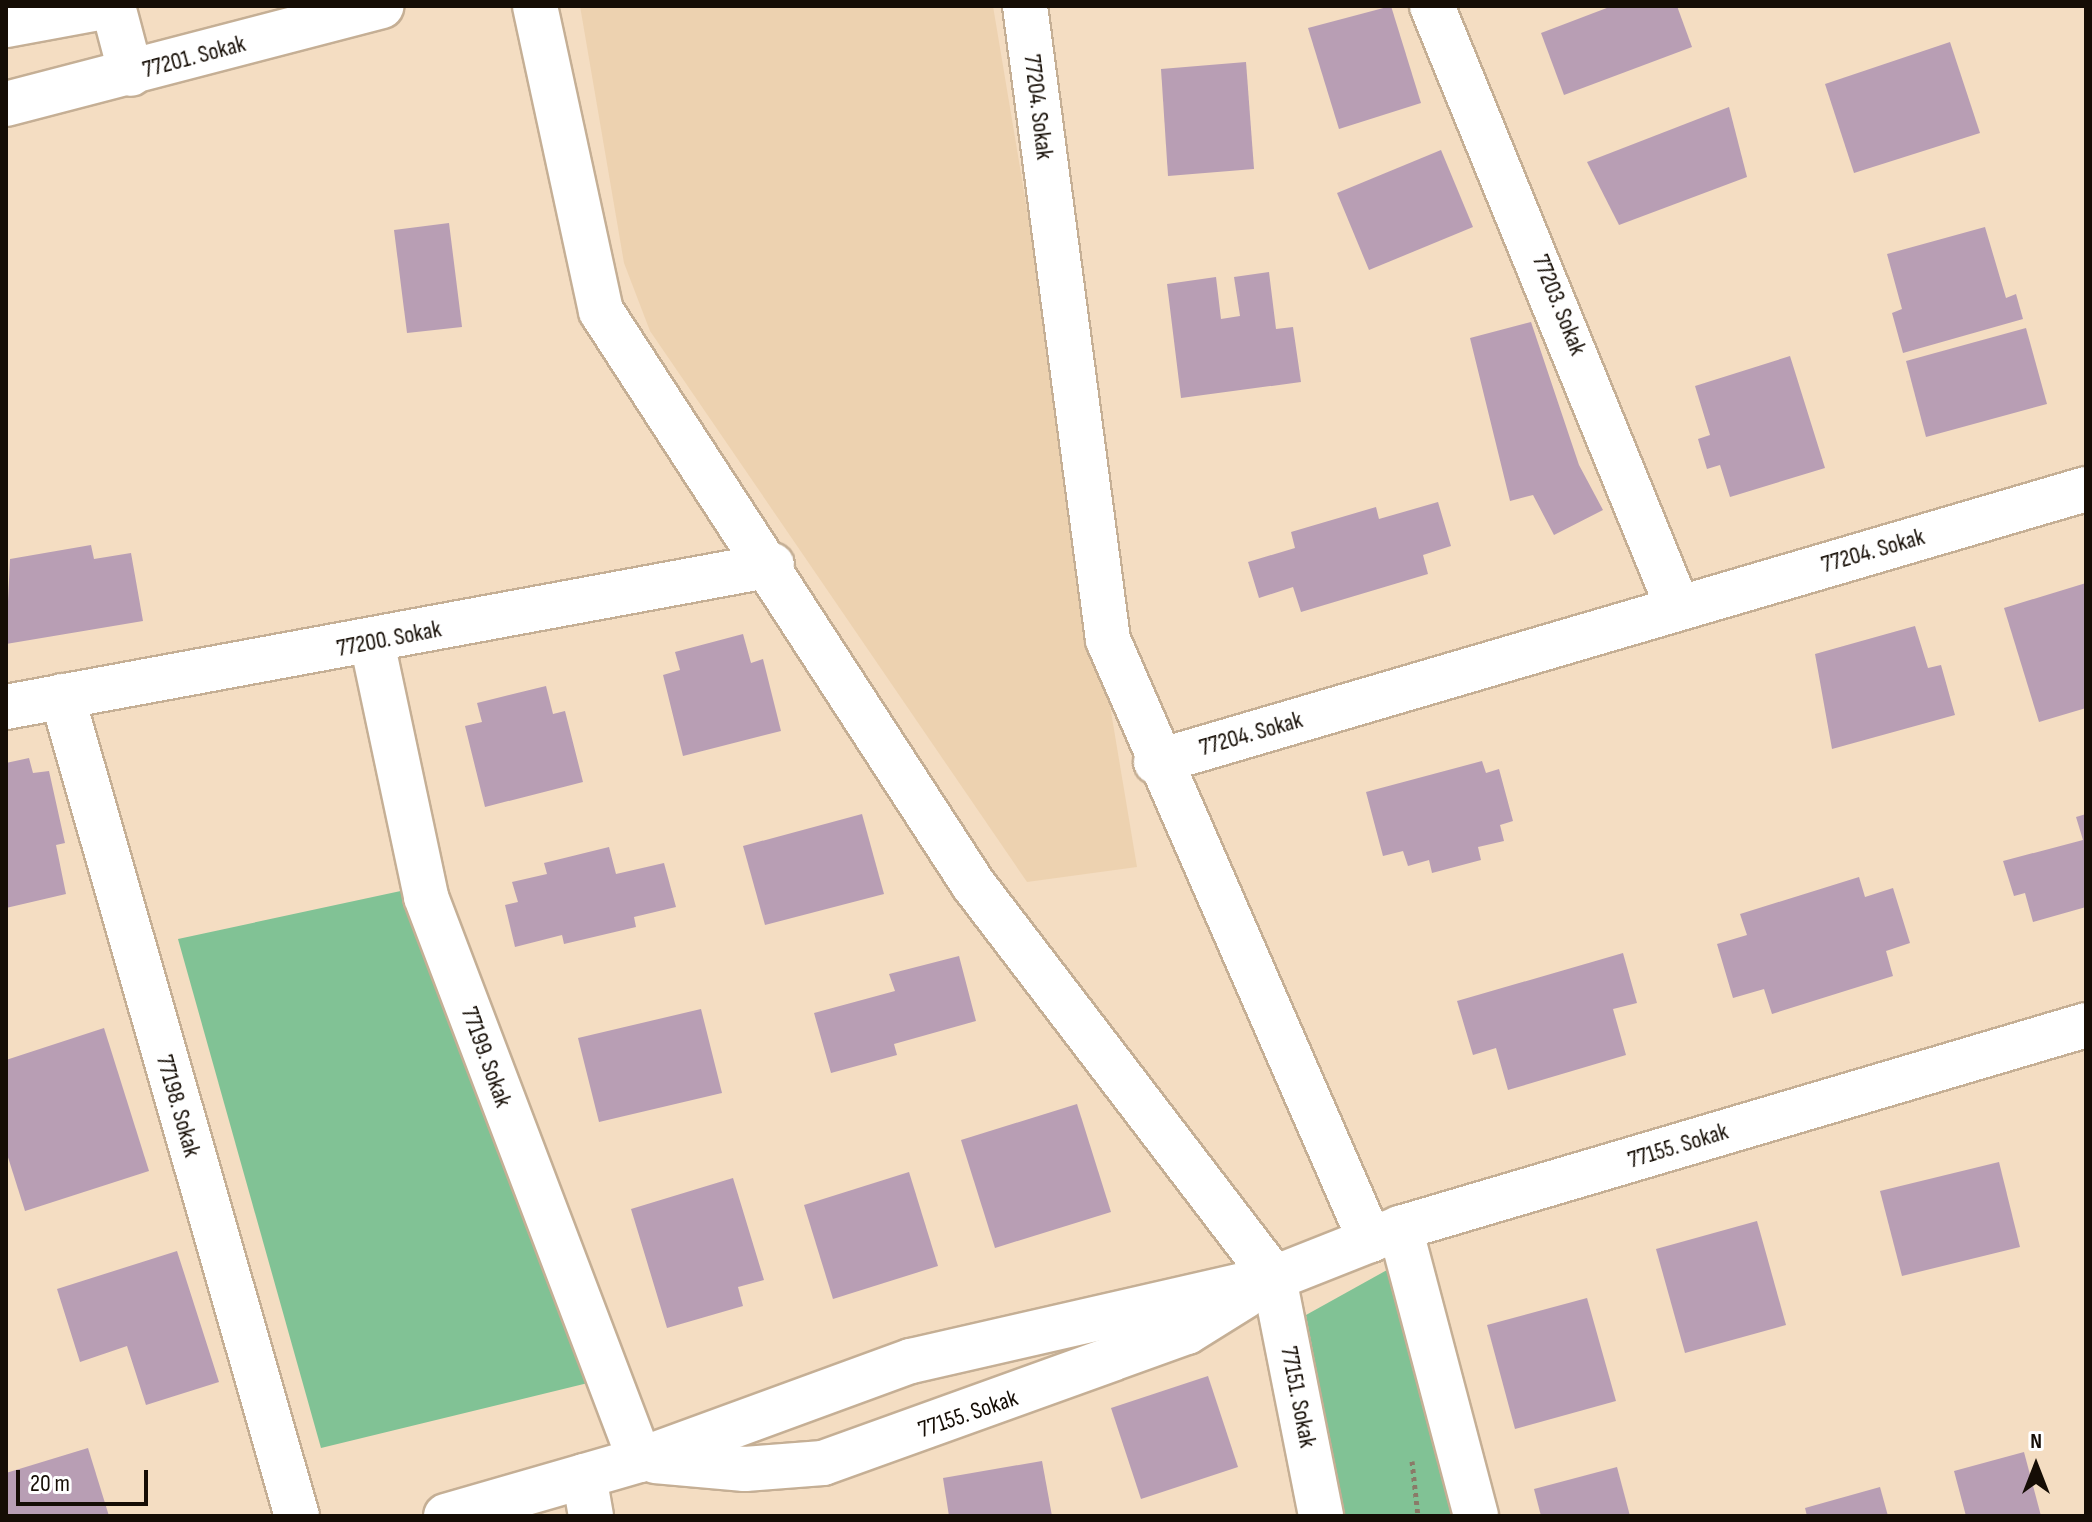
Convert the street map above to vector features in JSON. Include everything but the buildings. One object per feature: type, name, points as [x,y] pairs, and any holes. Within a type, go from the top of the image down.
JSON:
[{"type":"street","points":[[6,25],[112,6],[131,74]]},
{"type":"street","name":"77201. Sokak","points":[[6,104],[131,74],[381,6]]},
{"type":"street","points":[[535,6],[601,311],[772,565],[973,884],[1274,1278]]},
{"type":"street","name":"77204. Sokak","points":[[1025,6],[1108,640],[1156,762],[2086,489]]},
{"type":"street","name":"77203. Sokak","points":[[1432,6],[1678,608]]},
{"type":"street","name":"77200. Sokak","points":[[6,707],[372,642],[772,565]]},
{"type":"street","name":"77199. Sokak","points":[[372,642],[426,897],[640,1460]]},
{"type":"street","name":"77198. Sokak","points":[[62,696],[297,1516]]},
{"type":"street","points":[[1156,762],[1385,1234],[1476,1516]]},
{"type":"street","name":"77155. Sokak","points":[[446,1516],[588,1496],[640,1460],[911,1361],[1274,1278],[1385,1234],[2086,1025]]},
{"type":"street","name":"77155. Sokak","points":[[640,1460],[745,1469],[823,1463],[1187,1332],[1274,1278]]},
{"type":"street","name":"77151. Sokak","points":[[1274,1278],[1321,1516]]},
{"type":"shaded area","points":[[580,6],[993,6],[1137,867],[1027,882],[650,331],[624,263]]},
{"type":"green space","points":[[410,889],[592,1382],[321,1448],[178,939]]},
{"type":"green space","points":[[1387,1270],[1454,1516],[1344,1516],[1306,1315]]}]
